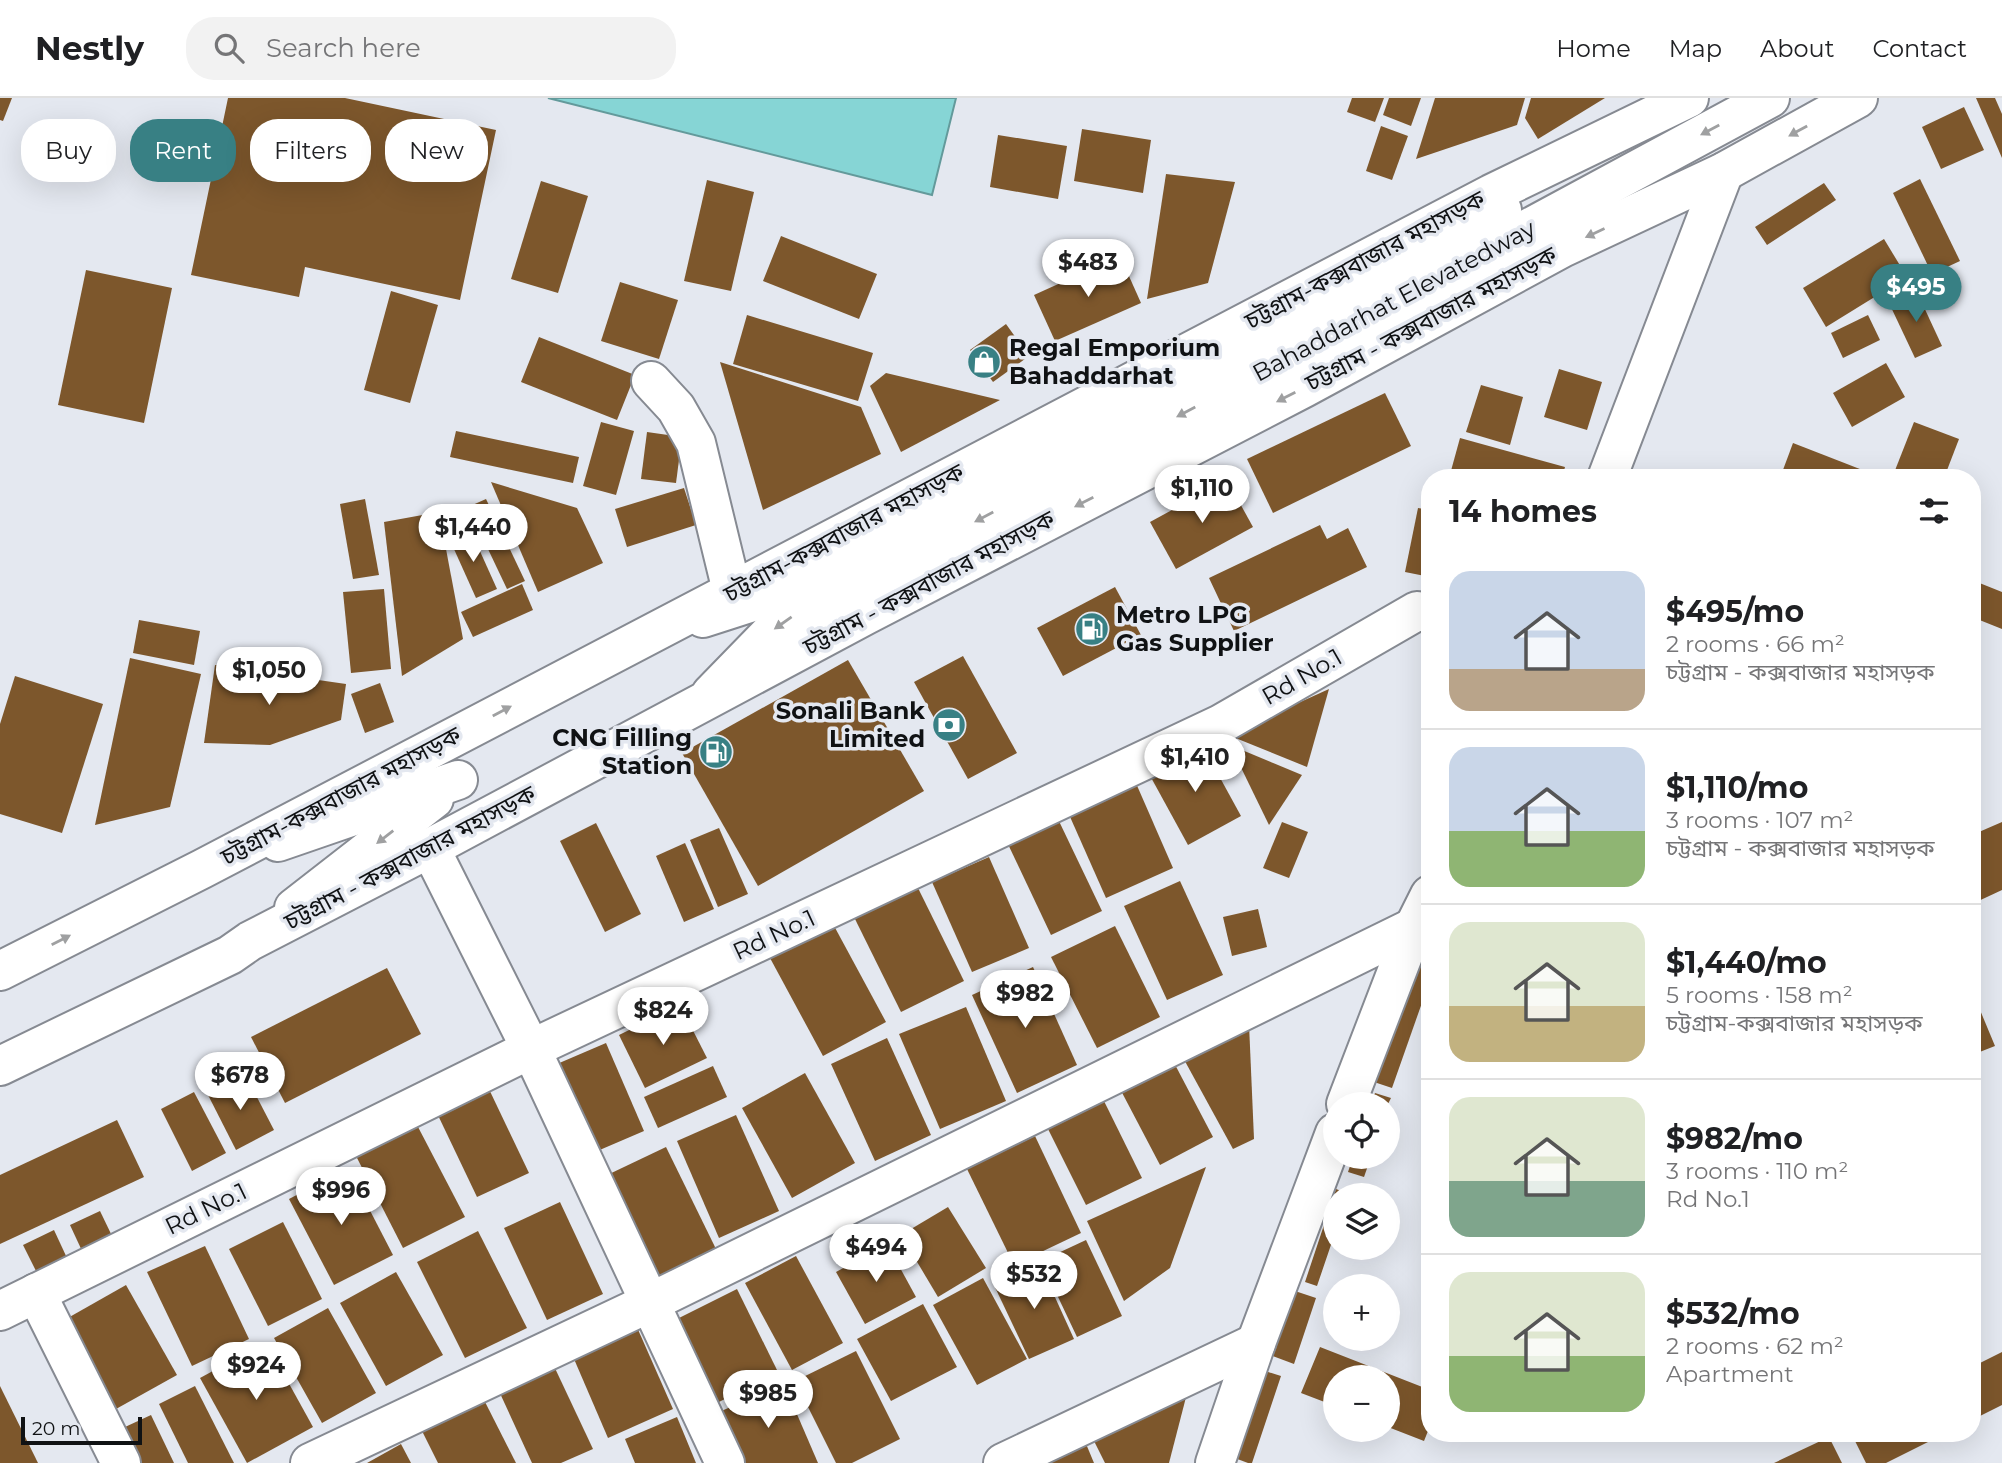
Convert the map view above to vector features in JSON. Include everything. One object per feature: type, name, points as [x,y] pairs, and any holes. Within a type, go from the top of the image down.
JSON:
[{"type":"main road","name":"চট্টগ্রাম-কক্সবাজার মহাসড়ক","points":[[0,971],[202,869],[1479,200],[1689,98]]},
{"type":"main road","name":"Bahaddarhat Elevatedway","points":[[650,634],[765,598],[1714,98]]},
{"type":"main road","name":"Bahaddarhat Elevatedway","points":[[703,702],[780,623],[1265,371],[1770,98]]},
{"type":"main road","name":"চট্টগ্রাম - কক্সবাজার মহাসড়ক","points":[[0,1066],[230,955],[250,941],[866,615],[1304,388],[1562,248],[1724,172],[1858,98]]},
{"type":"main road","points":[[1610,469],[1724,172]]},
{"type":"main road","points":[[651,381],[676,408],[696,443],[732,592]]},
{"type":"main road","name":"Rd No.1","points":[[0,1311],[531,1049],[1221,724],[1417,611],[1421,611]]},
{"type":"main road","points":[[202,869],[458,780],[250,941]]},
{"type":"main road","points":[[430,848],[531,1049],[725,1463]]},
{"type":"main road","points":[[310,1463],[651,1302],[1421,912]]},
{"type":"main road","points":[[1351,1092],[1421,914]]},
{"type":"main road","points":[[1215,1463],[1256,1343],[1323,1165]]},
{"type":"main road","points":[[36,1293],[121,1463]]},
{"type":"main road","points":[[1003,1463],[1256,1343]]},
{"type":"water","points":[[548,98],[956,98],[932,195]]},
{"type":"building","points":[[0,98],[12,98],[3,121],[0,120]]},
{"type":"building","points":[[228,98],[345,98],[444,119],[385,119],[385,182],[485,182],[460,300],[305,267],[299,297],[191,275],[210,182],[236,182],[236,119],[224,119]]},
{"type":"building","points":[[1352,98],[1384,98],[1375,122],[1347,112]]},
{"type":"building","points":[[1389,98],[1421,98],[1411,126],[1383,115]]},
{"type":"building","points":[[1435,98],[1525,98],[1517,125],[1416,159]]},
{"type":"building","points":[[1531,98],[1605,98],[1538,139],[1525,118]]},
{"type":"building","points":[[1976,98],[1995,98],[2002,114],[2002,158]]},
{"type":"building","points":[[1964,107],[1984,150],[1941,169],[1922,127]]},
{"type":"building","points":[[1381,126],[1408,136],[1392,180],[1366,171]]},
{"type":"building","points":[[488,128],[496,130],[488,168]]},
{"type":"building","points":[[1082,129],[1151,140],[1143,193],[1074,181]]},
{"type":"building","points":[[998,135],[1067,146],[1058,199],[990,187]]},
{"type":"building","points":[[1166,174],[1235,182],[1208,283],[1147,299]]},
{"type":"building","points":[[1920,179],[1960,261],[1932,274],[1893,193]]},
{"type":"building","points":[[707,180],[754,192],[731,291],[684,281]]},
{"type":"building","points":[[541,181],[588,196],[558,293],[511,279]]},
{"type":"building","points":[[1824,183],[1836,200],[1767,245],[1755,227]]},
{"type":"building","points":[[781,236],[877,274],[859,319],[763,281]]},
{"type":"building","points":[[1884,239],[1907,277],[1826,327],[1803,288]]},
{"type":"building","points":[[1120,256],[1141,303],[1055,341],[1034,295]]},
{"type":"building","points":[[86,270],[172,288],[144,423],[58,405]]},
{"type":"building","points":[[620,282],[678,300],[659,359],[601,341]]},
{"type":"building","points":[[1916,290],[1942,346],[1915,358],[1889,303]]},
{"type":"building","points":[[391,291],[438,305],[410,403],[364,390]]},
{"type":"building","points":[[747,315],[873,353],[858,401],[733,364]]},
{"type":"building","points":[[1868,315],[1880,340],[1843,358],[1831,333]]},
{"type":"building","points":[[1006,324],[1029,356],[993,382],[970,350]]},
{"type":"building","points":[[539,337],[635,375],[617,420],[521,382]]},
{"type":"building","points":[[720,362],[861,407],[881,454],[763,510]]},
{"type":"building","points":[[1886,363],[1905,397],[1852,427],[1833,393]]},
{"type":"building","points":[[1559,369],[1602,382],[1587,430],[1544,417]]},
{"type":"building","points":[[886,373],[1000,400],[901,452],[870,386]]},
{"type":"building","points":[[1481,385],[1523,397],[1510,445],[1466,432]]},
{"type":"building","points":[[1385,393],[1411,446],[1273,513],[1247,459]]},
{"type":"building","points":[[601,422],[634,431],[616,495],[583,486]]},
{"type":"building","points":[[1914,422],[1959,439],[1947,469],[1896,469]]},
{"type":"building","points":[[456,431],[579,457],[573,483],[450,457]]},
{"type":"building","points":[[647,432],[682,437],[676,483],[641,479]]},
{"type":"building","points":[[1460,438],[1565,467],[1564,469],[1451,469]]},
{"type":"building","points":[[1793,443],[1860,469],[1783,469]]},
{"type":"building","points":[[1227,480],[1253,527],[1176,569],[1150,522]]},
{"type":"building","points":[[491,482],[577,508],[603,563],[538,592]]},
{"type":"building","points":[[684,488],[696,525],[627,547],[615,509]]},
{"type":"building","points":[[365,499],[379,575],[353,579],[340,504]]},
{"type":"building","points":[[486,499],[525,581],[507,589],[468,507]]},
{"type":"building","points":[[1418,508],[1421,508],[1421,575],[1405,572]]},
{"type":"building","points":[[439,512],[463,639],[402,676],[384,522]]},
{"type":"building","points":[[1320,525],[1327,539],[1348,528],[1367,567],[1234,631],[1209,578]]},
{"type":"building","points":[[470,529],[497,589],[476,598],[449,538]]},
{"type":"building","points":[[522,584],[533,610],[473,637],[461,612]]},
{"type":"building","points":[[1981,584],[2002,592],[2002,629],[1981,621]]},
{"type":"building","points":[[1115,587],[1141,635],[1063,676],[1037,628]]},
{"type":"building","points":[[384,589],[391,669],[351,673],[343,592]]},
{"type":"building","points":[[139,620],[200,631],[194,665],[133,653]]},
{"type":"building","points":[[963,656],[1017,753],[968,779],[914,682]]},
{"type":"building","points":[[130,658],[201,674],[170,807],[95,825]]},
{"type":"building","points":[[848,660],[924,791],[758,886],[682,753]]},
{"type":"building","points":[[215,665],[346,684],[341,720],[270,745],[204,743]]},
{"type":"building","points":[[15,676],[103,704],[62,833],[0,814],[0,724]]},
{"type":"building","points":[[380,683],[394,722],[365,733],[351,694]]},
{"type":"building","points":[[1329,689],[1307,767],[1228,735]]},
{"type":"building","points":[[1201,743],[1241,816],[1188,845],[1148,772]]},
{"type":"building","points":[[1230,745],[1302,775],[1269,825]]},
{"type":"building","points":[[1135,781],[1173,868],[1106,898],[1067,810]]},
{"type":"building","points":[[1057,817],[1102,911],[1051,935],[1006,840]]},
{"type":"building","points":[[1282,822],[1308,832],[1289,878],[1263,868]]},
{"type":"building","points":[[2002,822],[2002,890],[1981,900],[1981,831]]},
{"type":"building","points":[[596,823],[641,914],[605,932],[560,841]]},
{"type":"building","points":[[719,828],[748,894],[718,907],[690,840]]},
{"type":"building","points":[[685,843],[714,909],[684,922],[656,856]]},
{"type":"building","points":[[989,857],[1029,948],[972,972],[932,882]]},
{"type":"building","points":[[1180,881],[1223,975],[1167,1000],[1124,906]]},
{"type":"building","points":[[917,886],[964,981],[901,1012],[854,917]]},
{"type":"building","points":[[1258,909],[1267,947],[1232,956],[1223,917]]},
{"type":"building","points":[[833,924],[886,1022],[823,1056],[770,958]]},
{"type":"building","points":[[1115,926],[1160,1017],[1097,1048],[1051,957]]},
{"type":"building","points":[[1411,958],[1421,962],[1421,1006],[1392,1088],[1368,1080]]},
{"type":"building","points":[[1033,967],[1077,1065],[1017,1093],[972,995]]},
{"type":"building","points":[[387,968],[421,1034],[285,1103],[251,1037]]},
{"type":"building","points":[[680,1005],[707,1058],[645,1088],[619,1035]]},
{"type":"building","points":[[966,1007],[1006,1101],[940,1129],[899,1034]]},
{"type":"building","points":[[1981,1012],[1995,1046],[1981,1051]]},
{"type":"building","points":[[1249,1024],[1254,1139],[1233,1149],[1181,1054]]},
{"type":"building","points":[[887,1038],[931,1135],[875,1161],[831,1064]]},
{"type":"building","points":[[606,1043],[644,1131],[588,1155],[550,1067]]},
{"type":"building","points":[[1171,1057],[1213,1137],[1160,1165],[1118,1085]]},
{"type":"building","points":[[713,1066],[727,1097],[658,1128],[644,1097]]},
{"type":"building","points":[[805,1073],[855,1163],[792,1198],[742,1108]]},
{"type":"building","points":[[245,1074],[274,1130],[236,1150],[207,1093]]},
{"type":"building","points":[[487,1085],[529,1173],[477,1197],[435,1109]]},
{"type":"building","points":[[194,1092],[226,1153],[192,1171],[161,1109]]},
{"type":"building","points":[[1102,1097],[1142,1178],[1086,1205],[1045,1123]]},
{"type":"building","points":[[736,1115],[779,1211],[719,1238],[677,1141]]},
{"type":"building","points":[[117,1120],[144,1177],[0,1244],[0,1175]]},
{"type":"building","points":[[417,1125],[465,1217],[403,1248],[356,1156]]},
{"type":"building","points":[[1035,1136],[1081,1233],[1014,1265],[967,1169]]},
{"type":"building","points":[[666,1147],[716,1249],[653,1280],[603,1177]]},
{"type":"building","points":[[1206,1167],[1170,1268],[1124,1301],[1087,1221]]},
{"type":"building","points":[[348,1168],[393,1255],[334,1285],[289,1199]]},
{"type":"building","points":[[1349,1169],[1367,1169],[1364,1177],[1348,1172]]},
{"type":"building","points":[[560,1202],[603,1294],[547,1320],[504,1228]]},
{"type":"building","points":[[948,1207],[986,1268],[938,1297],[901,1235]]},
{"type":"building","points":[[100,1211],[113,1238],[83,1253],[70,1225]]},
{"type":"building","points":[[283,1222],[322,1299],[268,1326],[229,1249]]},
{"type":"building","points":[[1323,1228],[1323,1260],[1326,1260],[1317,1286],[1305,1282]]},
{"type":"building","points":[[54,1230],[67,1258],[37,1273],[23,1245]]},
{"type":"building","points":[[478,1231],[527,1328],[465,1358],[417,1262]]},
{"type":"building","points":[[1086,1240],[1122,1316],[1077,1337],[1041,1261]]},
{"type":"building","points":[[887,1244],[916,1297],[865,1324],[836,1272]]},
{"type":"building","points":[[205,1246],[249,1339],[192,1366],[147,1272]]},
{"type":"building","points":[[796,1256],[843,1343],[792,1370],[745,1283]]},
{"type":"building","points":[[1039,1262],[1074,1339],[1029,1359],[993,1283]]},
{"type":"building","points":[[396,1272],[443,1355],[386,1386],[340,1303]]},
{"type":"building","points":[[983,1278],[1027,1359],[977,1385],[933,1305]]},
{"type":"building","points":[[126,1285],[177,1375],[116,1409],[66,1319]]},
{"type":"building","points":[[737,1289],[778,1372],[717,1403],[675,1320]]},
{"type":"building","points":[[1292,1290],[1316,1298],[1294,1364],[1270,1355]]},
{"type":"building","points":[[923,1304],[957,1367],[891,1401],[857,1339]]},
{"type":"building","points":[[328,1308],[376,1393],[322,1423],[274,1338]]},
{"type":"building","points":[[636,1325],[673,1409],[608,1438],[571,1352]]},
{"type":"building","points":[[266,1342],[313,1427],[247,1463],[200,1378]]},
{"type":"building","points":[[1320,1347],[1323,1351],[1330,1351],[1366,1365],[1323,1365],[1323,1401],[1301,1393]]},
{"type":"building","points":[[856,1351],[900,1439],[852,1463],[836,1463],[795,1381]]},
{"type":"building","points":[[2002,1352],[2002,1405],[1981,1416],[1981,1362]]},
{"type":"building","points":[[553,1364],[593,1449],[561,1463],[532,1463],[498,1389]]},
{"type":"building","points":[[1262,1370],[1281,1376],[1252,1463],[1248,1463],[1232,1457]]},
{"type":"building","points":[[1192,1374],[1169,1463],[1105,1463],[1087,1427]]},
{"type":"building","points":[[1400,1378],[1421,1386],[1421,1440],[1400,1432]]},
{"type":"building","points":[[784,1384],[818,1463],[741,1463],[719,1412]]},
{"type":"building","points":[[0,1386],[38,1463],[0,1463]]},
{"type":"building","points":[[195,1386],[234,1463],[188,1463],[159,1404]]},
{"type":"building","points":[[482,1396],[516,1463],[438,1463],[420,1427]]},
{"type":"building","points":[[151,1415],[174,1463],[142,1463],[125,1427]]},
{"type":"building","points":[[677,1417],[696,1463],[635,1463],[625,1439]]},
{"type":"building","points":[[1084,1439],[1094,1463],[1033,1463]]},
{"type":"building","points":[[1818,1442],[1832,1442],[1842,1463],[1774,1463]]},
{"type":"building","points":[[1856,1442],[1928,1442],[1886,1463],[1866,1463]]},
{"type":"building","points":[[401,1444],[411,1463],[367,1463]]},
{"type":"place","name":"Regal Emporium Bahaddarhat","points":[[984,362]]},
{"type":"place","name":"Metro LPG Gas Supplier","points":[[1092,629]]},
{"type":"place","name":"Sonali Bank Limited","points":[[949,725]]},
{"type":"place","name":"CNG Filling Station","points":[[716,752]]}]
